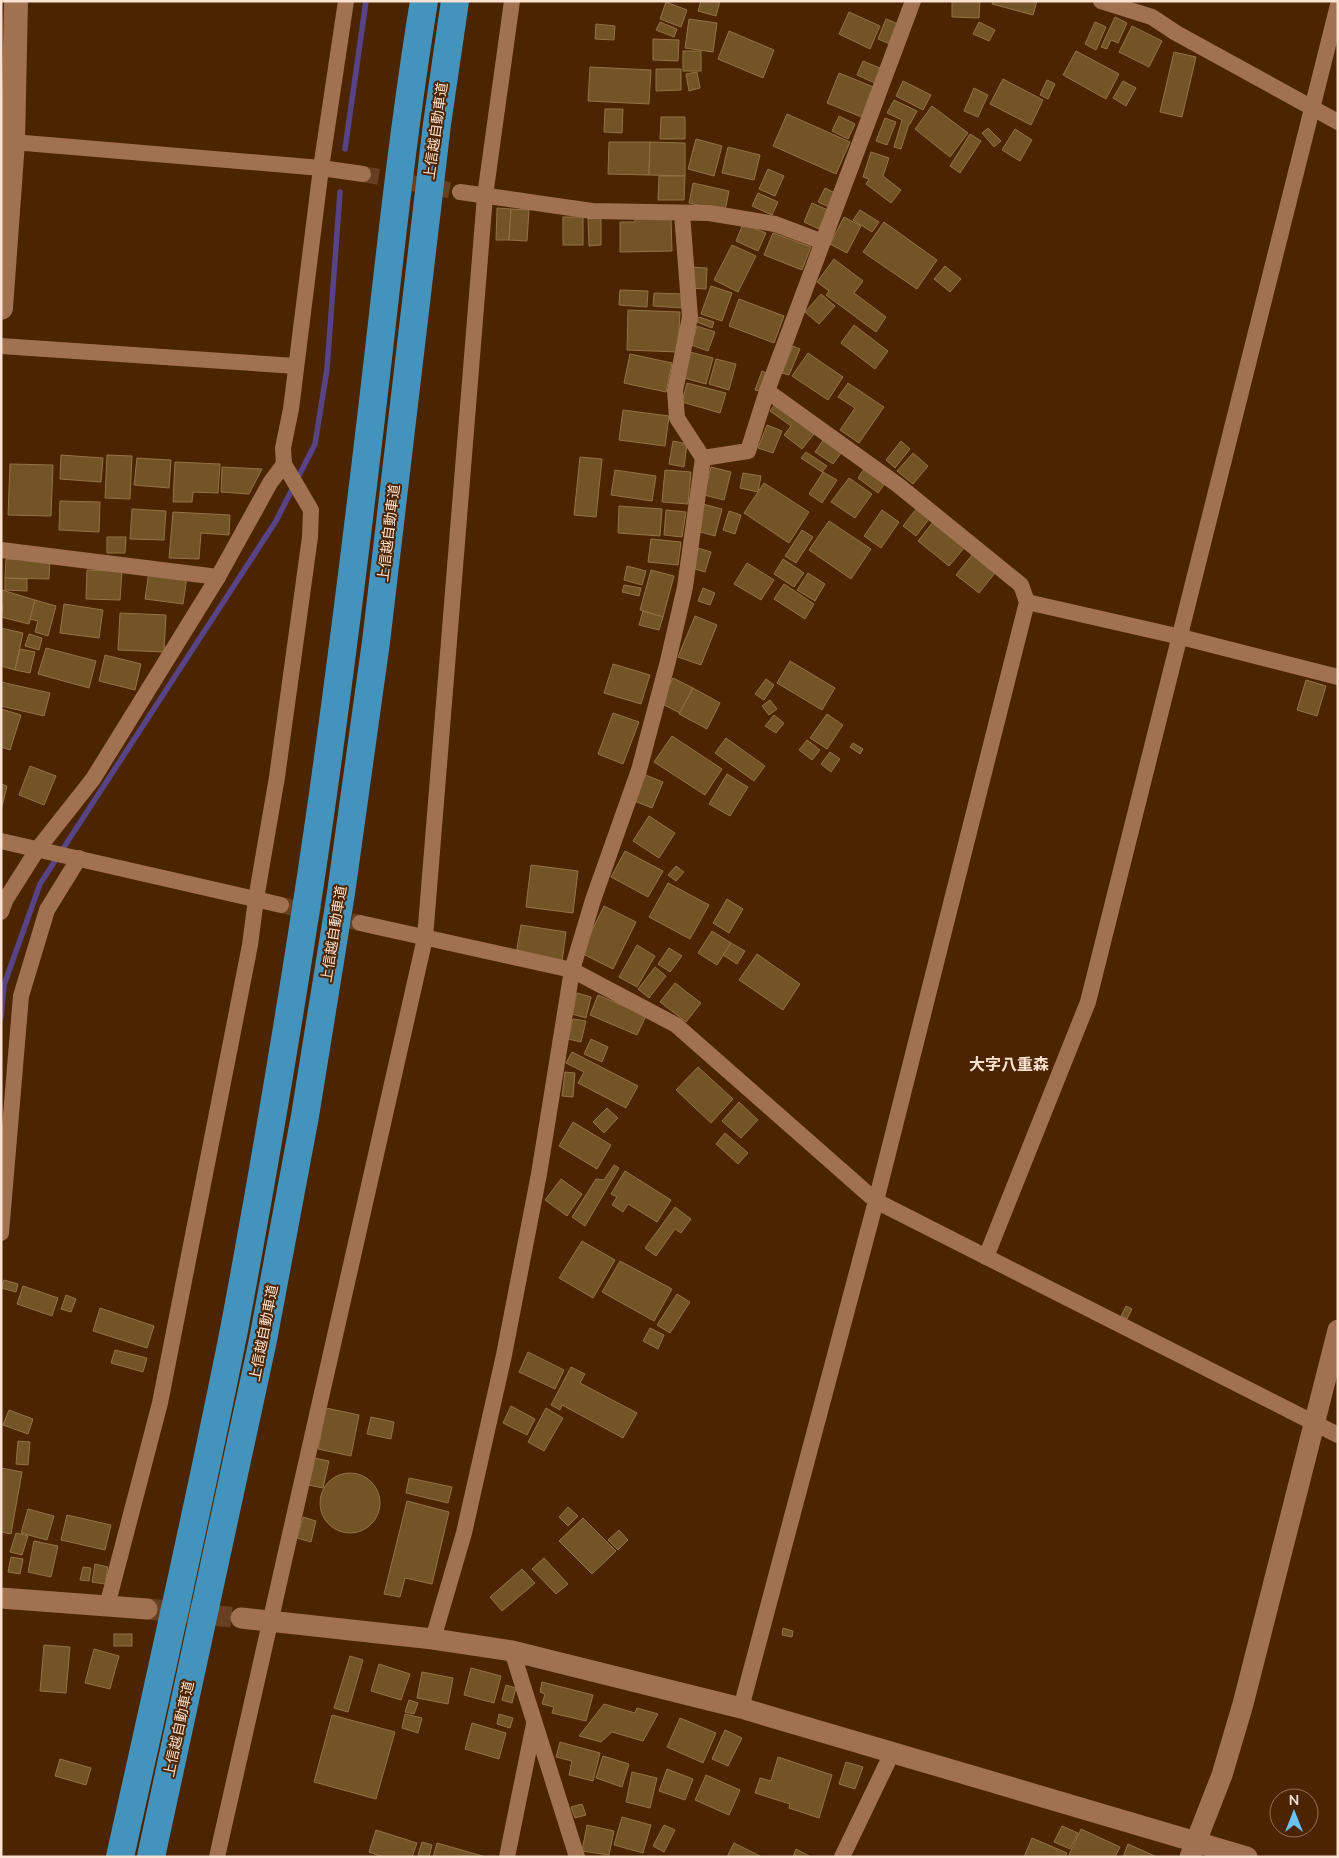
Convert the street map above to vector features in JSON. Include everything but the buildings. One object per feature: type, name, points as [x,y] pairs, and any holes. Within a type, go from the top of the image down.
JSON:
[{"type":"highway","points":[[120,1857],[231,1344],[287,1026],[330,745],[360,510],[405,126],[424,1]]},
{"type":"highway","name":"上信越自動車道","points":[[151,1857],[260,1359],[305,1116],[341,893],[376,642],[435,134],[455,1]]},
{"type":"main road","points":[[1,308],[13,142],[16,1]]},
{"type":"street","points":[[108,1606],[160,1403],[250,945],[277,776],[310,537],[311,510],[286,468],[282,448],[291,409],[321,168],[346,1]]},
{"type":"street","points":[[217,1857],[269,1620],[425,938],[484,196],[512,1]]},
{"type":"street","points":[[703,458],[748,450],[767,391],[913,1]]},
{"type":"street","points":[[1101,1],[1152,17],[1176,33],[1338,122]]},
{"type":"street","points":[[986,1257],[1088,1002],[1130,830],[1181,638],[1338,5]]},
{"type":"street","points":[[13,142],[321,168],[363,174]]},
{"type":"street","points":[[460,192],[592,211],[709,213],[775,224],[823,242]]},
{"type":"street","points":[[433,1639],[464,1532],[504,1355],[539,1174],[572,970],[593,900],[639,770],[668,661],[685,587],[703,458],[677,418],[676,391],[690,317],[682,214]]},
{"type":"street","points":[[1,346],[296,366]]},
{"type":"street","points":[[741,1708],[876,1201],[1027,602],[1021,585],[898,485],[767,391]]},
{"type":"street","points":[[1,912],[6,898],[93,779],[218,577],[270,483],[286,468]]},
{"type":"street","points":[[1,550],[218,577]]},
{"type":"street","points":[[1027,602],[1338,677]]},
{"type":"street","points":[[1,841],[281,905]]},
{"type":"street","points":[[1,1233],[21,996],[47,910],[76,858]]},
{"type":"street","points":[[360,923],[572,970],[676,1025],[876,1201],[1338,1435]]},
{"type":"street","points":[[1193,1850],[1222,1775],[1244,1704],[1338,1330]]},
{"type":"street","points":[[1,1598],[147,1609]]},
{"type":"street","points":[[241,1618],[433,1639],[512,1651],[741,1708],[892,1753],[1193,1850],[1247,1857]]},
{"type":"street","points":[[512,1651],[577,1857]]},
{"type":"street","points":[[507,1857],[535,1721]]},
{"type":"street","points":[[842,1857],[892,1753]]},
{"type":"waterway","points":[[345,149],[366,1]]},
{"type":"waterway","points":[[1,1018],[4,985],[40,884],[276,521],[315,444],[327,369],[340,192]]},
{"type":"tunnel","points":[[363,174],[460,192]]},
{"type":"tunnel","points":[[281,905],[360,923]]},
{"type":"tunnel","points":[[147,1609],[241,1618]]},
{"type":"district","name":"大字八重森","points":[[1009,1065]]}]
